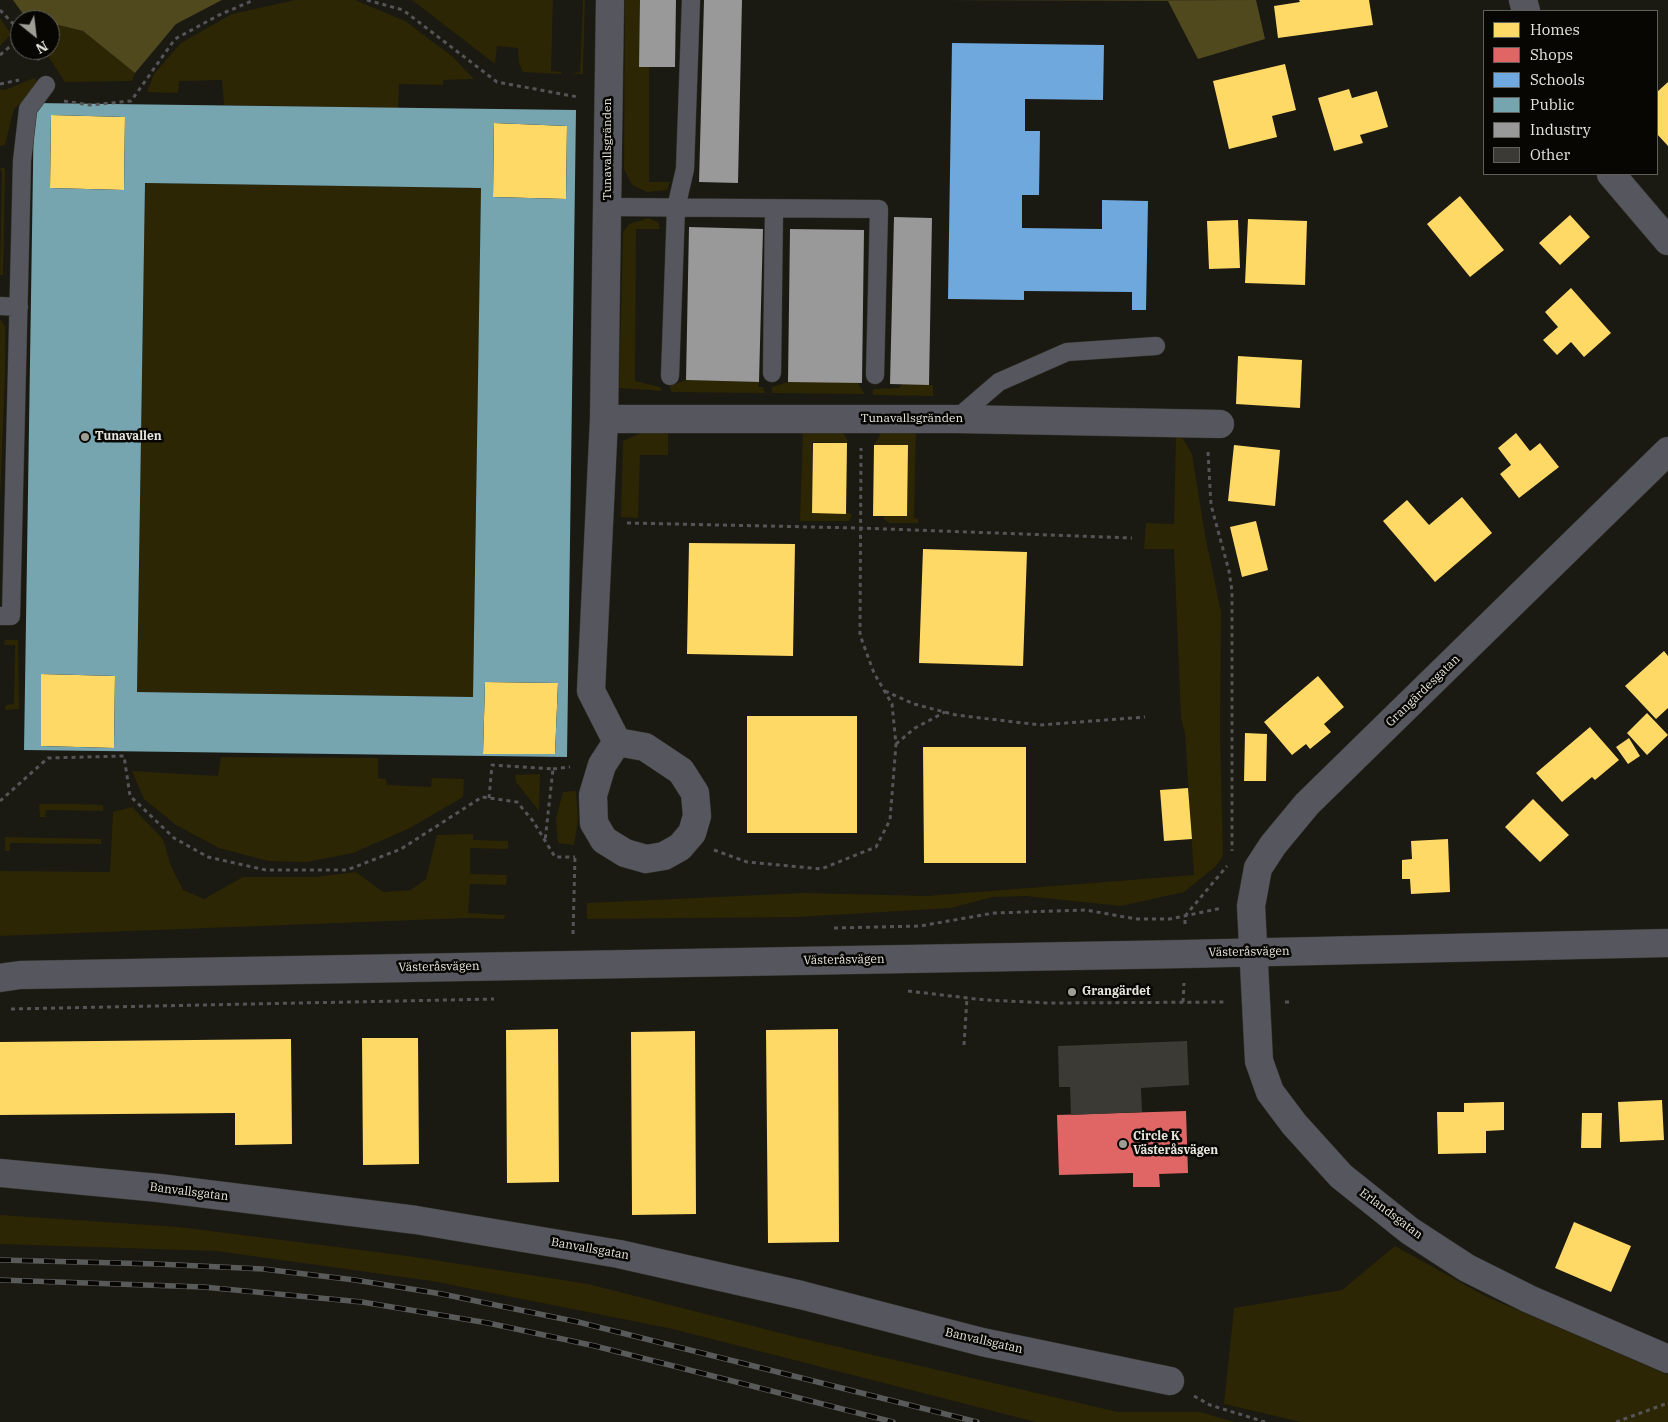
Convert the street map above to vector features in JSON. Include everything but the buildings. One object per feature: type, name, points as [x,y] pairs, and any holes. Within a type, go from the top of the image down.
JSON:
[{"type":"street","name":"Tunavallsgränden","points":[[610,0],[604,418],[591,691],[617,742]]},
{"type":"street","points":[[1612,175],[1668,241]]},
{"type":"street","name":"Tunavallsgränden","points":[[604,418],[956,419],[1215,424]]},
{"type":"street","name":"Grangärdesgatan","points":[[1253,952],[1252,906],[1258,868],[1273,845],[1307,804],[1663,457]]},
{"type":"street","points":[[617,742],[645,747],[681,771],[695,793],[697,816],[692,833],[680,847],[664,856],[646,859],[625,853],[604,840],[594,823],[593,795],[602,765],[617,742]]},
{"type":"street","name":"Västeråsvägen","points":[[7,975],[1184,954],[1668,943]]},
{"type":"street","name":"Erlandsgatan","points":[[1253,952],[1259,1061],[1270,1092],[1294,1124],[1341,1176],[1410,1231],[1466,1268],[1668,1359]]},
{"type":"street","name":"Banvallsgatan","points":[[0,1173],[159,1188],[416,1220],[619,1254],[801,1295],[982,1342],[1170,1382]]},
{"type":"lane","points":[[670,376],[676,208],[685,170],[691,0]]},
{"type":"lane","points":[[0,616],[11,616],[22,161],[28,109],[46,85]]},
{"type":"lane","points":[[608,207],[879,209],[875,375]]},
{"type":"lane","points":[[772,374],[774,209]]},
{"type":"lane","points":[[0,306],[19,308]]},
{"type":"lane","points":[[956,419],[999,382],[1067,352],[1156,346]]},
{"type":"path","points":[[40,60],[46,85],[55,99],[90,105],[131,101],[175,39],[219,15],[254,0]]},
{"type":"path","points":[[367,0],[403,10],[497,82],[608,103]]},
{"type":"path","points":[[0,10],[10,20]]},
{"type":"path","points":[[0,55],[10,46]]},
{"type":"path","points":[[685,840],[747,862],[821,869],[876,847],[890,820],[896,744],[892,704],[874,673],[860,635],[861,419]]},
{"type":"path","points":[[1215,424],[1208,458],[1211,504],[1229,571],[1232,592],[1231,854]]},
{"type":"path","points":[[599,522],[859,528],[1132,538]]},
{"type":"path","points":[[884,691],[914,704],[956,715],[1040,725],[1145,717]]},
{"type":"path","points":[[896,744],[915,728],[945,712]]},
{"type":"path","points":[[0,801],[48,758],[124,756],[130,796],[174,838],[208,857],[275,870],[347,870],[401,849],[482,797],[518,802],[533,821],[555,857],[575,858]]},
{"type":"path","points":[[489,798],[492,765],[553,769],[544,841]]},
{"type":"path","points":[[573,934],[577,844],[583,832],[594,823]]},
{"type":"path","points":[[1183,1002],[1185,916],[1221,876],[1230,861]]},
{"type":"path","points":[[830,928],[920,926],[1003,912],[1086,910],[1136,919],[1170,919],[1230,906],[1252,906]]},
{"type":"path","points":[[564,934],[583,934]]},
{"type":"path","points":[[902,991],[967,998],[1050,1003],[1293,1002]]},
{"type":"path","points":[[964,1045],[967,998]]},
{"type":"path","points":[[10,1009],[496,999]]},
{"type":"path","points":[[1170,1382],[1210,1405],[1265,1422]]},
{"type":"path","points":[[1616,1422],[1668,1403]]},
{"type":"shaded area","points":[[13,0],[222,0],[176,24],[135,73],[83,31],[60,25],[60,10],[20,10]]},
{"type":"shaded area","points":[[295,0],[355,0],[405,21],[453,57],[474,79],[443,80],[443,85],[399,84],[398,108],[224,105],[222,80],[179,81],[178,93],[147,92],[154,74],[181,43],[232,14]]},
{"type":"shaded area","points":[[412,0],[553,0],[551,71],[562,72],[561,74],[523,72],[519,63],[518,48],[497,46],[495,64]]},
{"type":"shaded area","points":[[583,0],[585,0],[583,74],[571,74],[580,72]]},
{"type":"shaded area","points":[[625,0],[640,0],[649,67],[649,182],[670,182],[667,190],[647,192],[632,185],[624,169]]},
{"type":"shaded area","points":[[1256,0],[1265,39],[1198,59],[1168,1],[930,1]]},
{"type":"shaded area","points":[[0,18],[10,35],[0,46]]},
{"type":"shaded area","points":[[60,25],[83,31],[135,73],[132,81],[65,82],[51,60],[60,60]]},
{"type":"shaded area","points":[[34,78],[41,85],[14,109],[5,145],[0,146],[0,89],[5,90]]},
{"type":"shaded area","points":[[0,168],[5,168],[3,275],[0,275],[2,173]]},
{"type":"shaded area","points":[[145,183],[481,188],[473,697],[137,692]]},
{"type":"shaded area","points":[[648,218],[658,222],[660,229],[636,229],[635,381],[660,387],[662,391],[619,388],[623,232],[629,224]]},
{"type":"shaded area","points":[[0,319],[5,326],[5,374],[0,502]]},
{"type":"shaded area","points":[[686,380],[759,382],[758,387],[763,387],[765,393],[671,392],[670,386]]},
{"type":"shaded area","points":[[788,382],[857,382],[865,394],[772,393],[772,387]]},
{"type":"shaded area","points":[[903,384],[933,385],[933,396],[873,395],[873,389],[899,388]]},
{"type":"shaded area","points":[[654,427],[668,428],[668,455],[640,455],[638,518],[621,517],[623,441]]},
{"type":"shaded area","points":[[884,428],[916,428],[914,518],[918,519],[918,523],[889,523],[884,519],[884,516],[907,516],[907,445],[874,445]]},
{"type":"shaded area","points":[[803,429],[841,429],[848,441],[847,443],[812,442],[812,513],[850,513],[852,516],[849,521],[800,521]]},
{"type":"shaded area","points":[[1176,433],[1184,440],[1192,454],[1205,535],[1221,612],[1220,735],[1223,856],[1215,867],[1184,892],[1121,906],[1026,896],[993,897],[951,908],[798,917],[587,919],[587,903],[804,893],[927,896],[1194,875],[1185,733],[1181,718],[1174,549],[1144,549],[1146,523],[1174,524]]},
{"type":"shaded area","points":[[5,640],[18,640],[19,709],[5,710],[6,705],[14,704],[15,645],[4,645]]},
{"type":"shaded area","points":[[221,757],[378,758],[378,778],[386,779],[387,785],[431,787],[432,778],[464,779],[463,797],[408,829],[353,853],[307,862],[268,861],[219,848],[176,825],[144,799],[132,771],[218,776]]},
{"type":"shaded area","points":[[540,774],[539,811],[516,782],[515,775]]},
{"type":"shaded area","points":[[576,791],[578,820],[574,845],[558,843],[556,818],[563,792]]},
{"type":"shaded area","points":[[39,804],[103,805],[103,811],[46,810],[45,817],[40,817]]},
{"type":"shaded area","points":[[132,807],[163,839],[171,866],[183,890],[204,899],[243,877],[315,877],[356,872],[383,892],[411,890],[426,879],[437,835],[473,834],[473,840],[508,841],[508,849],[470,848],[470,874],[507,875],[506,885],[470,884],[468,913],[505,915],[504,919],[467,918],[0,936],[0,871],[110,872],[113,812]]},
{"type":"shaded area","points":[[5,837],[101,839],[101,844],[10,843],[10,851],[5,851]]},
{"type":"shaded area","points":[[0,1215],[179,1227],[408,1256],[588,1284],[792,1336],[1118,1412],[1200,1412],[1234,1422],[1036,1422],[673,1329],[432,1281],[216,1251],[0,1244]]},
{"type":"shaded area","points":[[1395,1246],[1485,1296],[1668,1375],[1668,1422],[1301,1422],[1224,1404],[1234,1308],[1342,1290]]},
{"type":"railway","points":[[0,1260],[263,1269],[355,1280],[442,1294],[578,1322],[977,1422]]},
{"type":"railway","points":[[0,1280],[203,1287],[362,1302],[488,1323],[595,1346],[893,1422]]},
{"type":"place","name":"Tunavallen","points":[[85,437]]},
{"type":"place","name":"Grangärdet","points":[[1072,992]]},
{"type":"place","name":"Circle K Västeråsvägen","points":[[1123,1144]]}]
